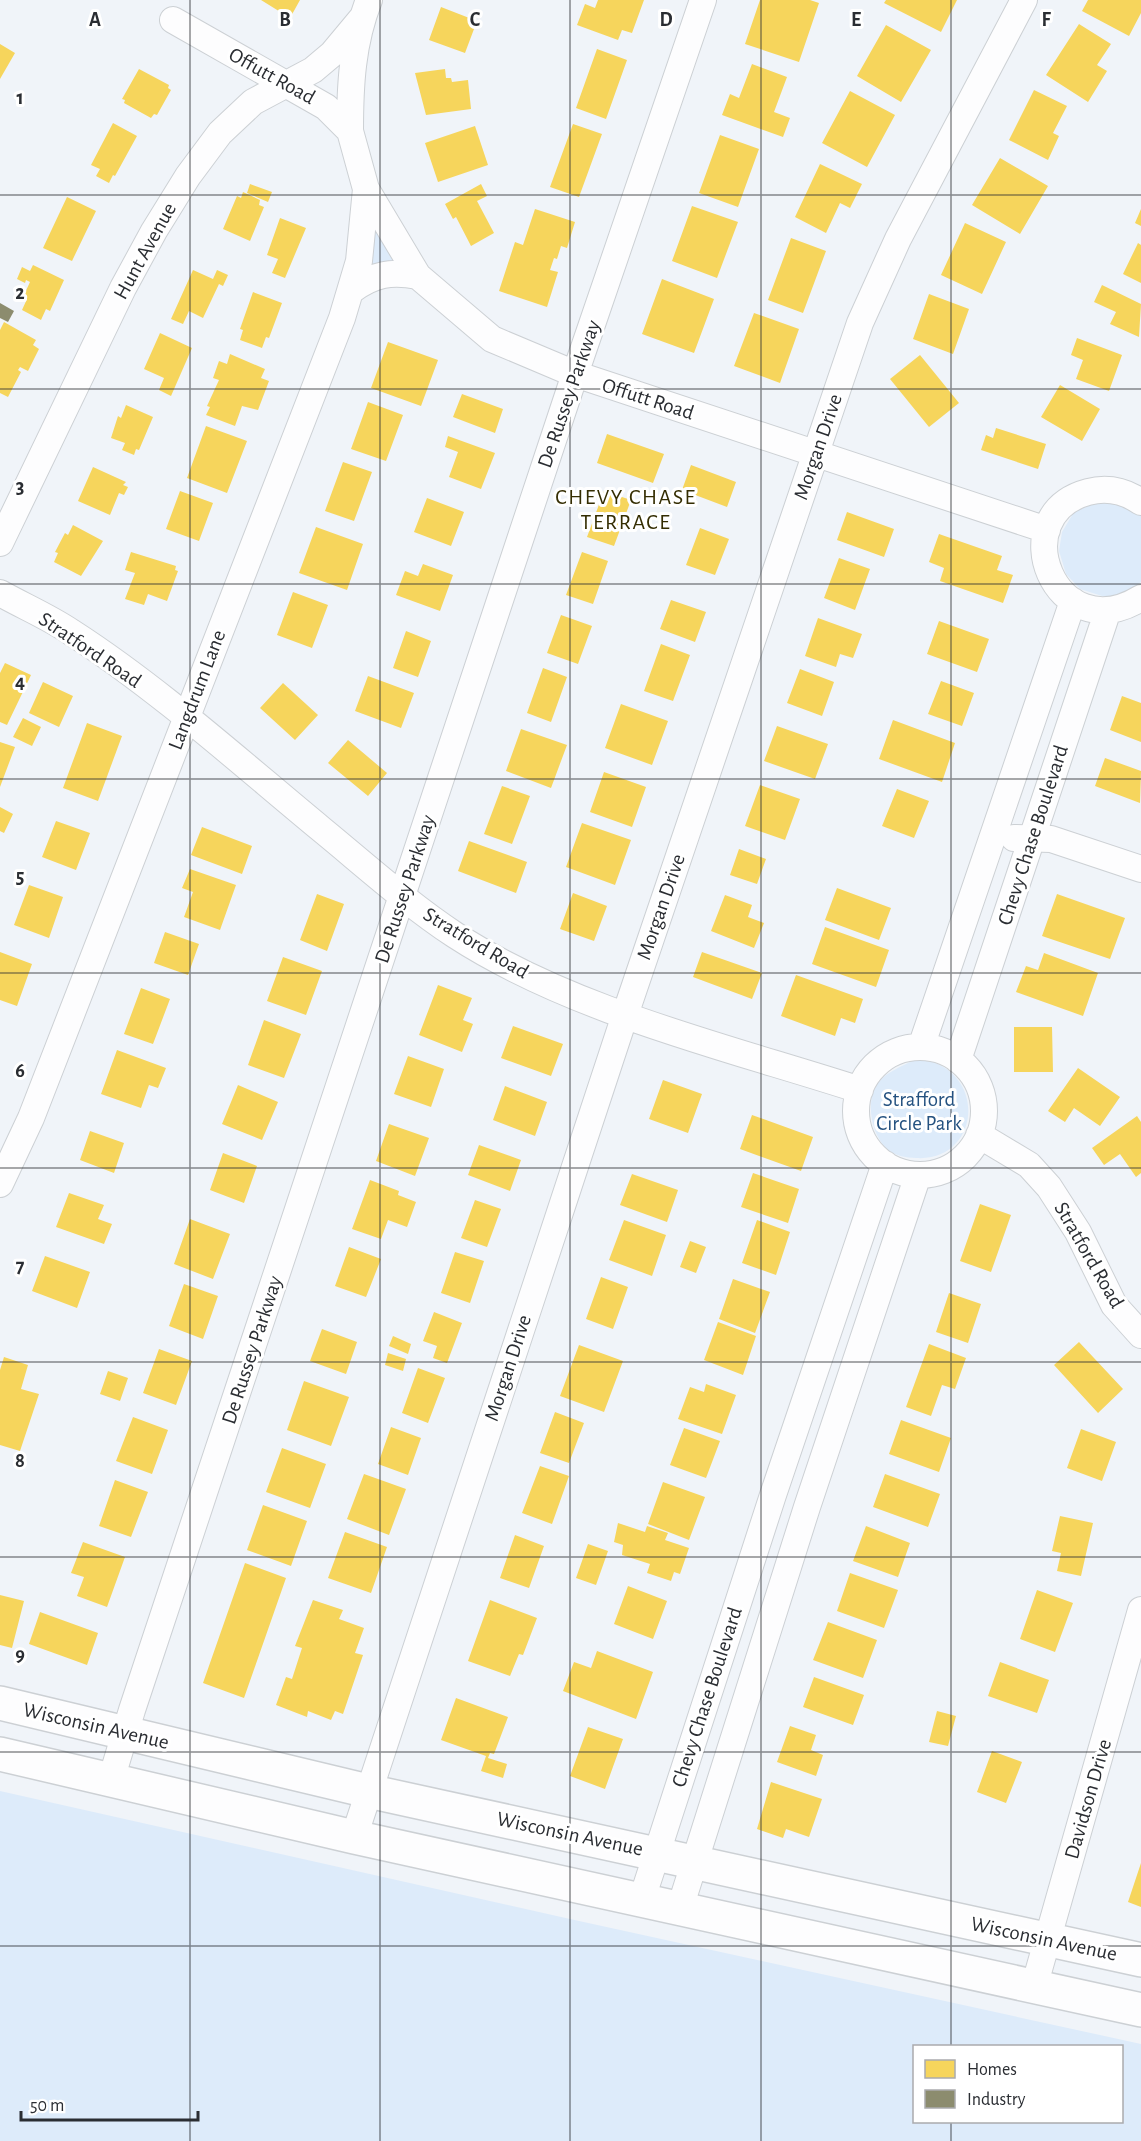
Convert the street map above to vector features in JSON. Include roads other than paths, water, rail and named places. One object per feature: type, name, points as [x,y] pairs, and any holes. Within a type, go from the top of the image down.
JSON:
[{"type":"main road","name":"Wisconsin Avenue","points":[[0,1703],[368,1791],[657,1852],[1141,1960]]},
{"type":"main road","points":[[0,1754],[354,1837],[1141,2010]]},
{"type":"street","name":"De Russey Parkway","points":[[111,1780],[575,374],[703,0]]},
{"type":"street","name":"Morgan Drive","points":[[354,1837],[625,1015],[860,323],[879,280],[1024,0]]},
{"type":"street","name":"Hunt Avenue","points":[[0,543],[123,288],[188,176],[220,133],[253,102],[287,87],[332,54],[366,9]]},
{"type":"street","points":[[350,131],[350,76],[366,9]]},
{"type":"street","name":"Offutt Road","points":[[173,20],[287,87],[326,107],[350,131],[366,189],[418,276],[492,339],[575,374],[1047,530]]},
{"type":"street","name":"Langdrum Lane","points":[[0,1184],[31,1118],[352,290],[364,230],[366,189]]},
{"type":"street","points":[[352,290],[369,278],[387,273],[418,276]]},
{"type":"street","points":[[1138,492],[1098,489],[1080,494],[1065,503],[1047,530],[1044,560],[1057,588],[1073,601],[1097,610],[1108,610],[1129,605],[1141,598]]},
{"type":"street","name":"Stratford Road","points":[[0,593],[70,631],[186,718],[403,896],[456,935],[504,963],[559,990],[625,1015],[860,1090]]},
{"type":"street","name":"Chevy Chase Boulevard","points":[[921,1047],[1073,601]]},
{"type":"street","name":"Chevy Chase Boulevard","points":[[958,1060],[1108,610]]},
{"type":"street","points":[[993,837],[1051,839],[1141,869]]},
{"type":"street","points":[[921,1047],[946,1052],[958,1060],[974,1076],[982,1092],[985,1111],[979,1135],[964,1158],[950,1168],[934,1174],[918,1175],[900,1172],[885,1164],[872,1153],[862,1139],[857,1123],[856,1106],[860,1090],[870,1071],[887,1056],[907,1048],[921,1047]]},
{"type":"street","name":"Stratford Road","points":[[979,1135],[1029,1166],[1049,1186],[1078,1232],[1114,1305],[1141,1335]]},
{"type":"street","name":"Chevy Chase Boulevard","points":[[642,1899],[772,1495],[885,1164]]},
{"type":"street","name":"Chevy Chase Boulevard","points":[[680,1908],[807,1507],[918,1175]]},
{"type":"street","points":[[772,1495],[807,1507]]},
{"type":"street","name":"Davidson Drive","points":[[1034,1987],[1141,1610]]},
{"type":"district","name":"CHEVY CHASE TERRACE","points":[[626,510]]},
{"type":"park label","name":"Strafford Circle Park","points":[[919,1111]]}]
